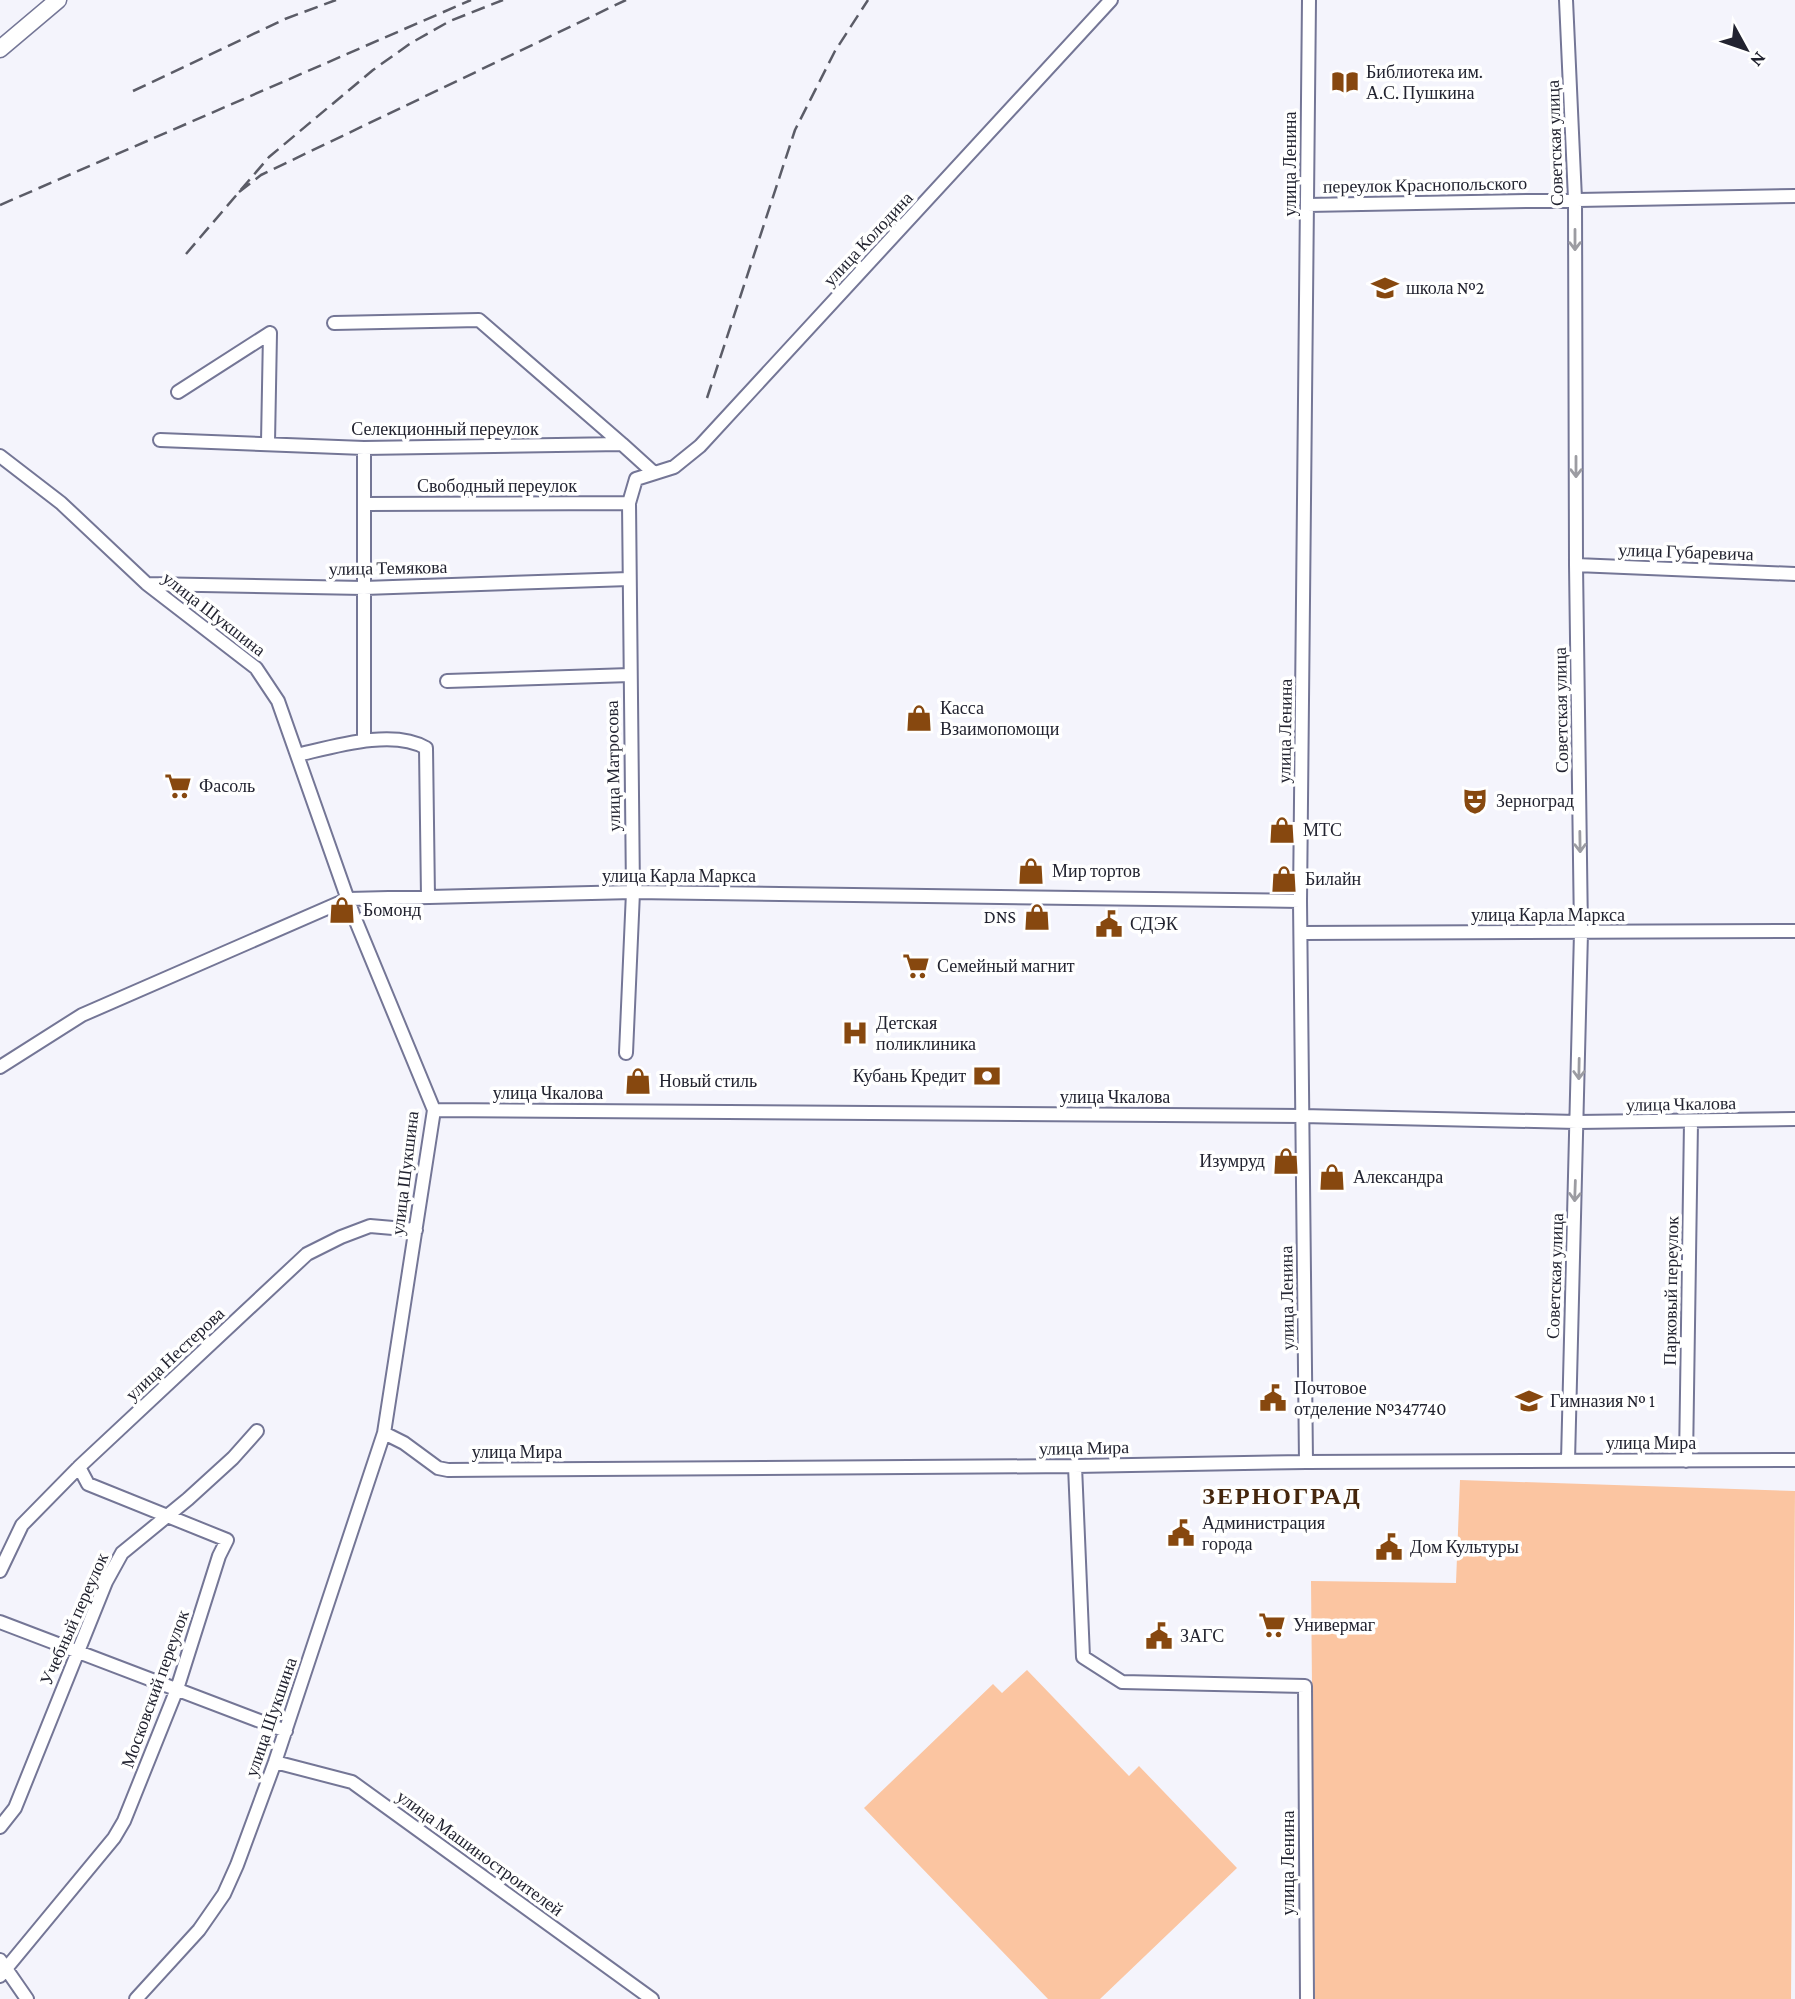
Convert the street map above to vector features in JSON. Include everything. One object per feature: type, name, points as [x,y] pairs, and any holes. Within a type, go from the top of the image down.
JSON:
[{"type":"main road","points":[[0,49],[58,0]]},
{"type":"street","name":"улица Колодина","points":[[636,479],[674,467],[700,446],[1111,0]]},
{"type":"street","name":"улица Ленина","points":[[1307,1462],[1300,901],[1309,0]]},
{"type":"street","name":"Советская улица","points":[[1566,0],[1575,199],[1581,932],[1567,1461]]},
{"type":"street","name":"переулок Краснопольского","points":[[1307,205],[1795,195]]},
{"type":"street","points":[[334,323],[479,320],[654,474]]},
{"type":"street","points":[[178,392],[270,333],[268,442]]},
{"type":"street","name":"Селекционный переулок","points":[[160,440],[268,442],[363,448],[622,444]]},
{"type":"street","points":[[363,448],[364,739]]},
{"type":"street","name":"улица Шукшина","points":[[0,456],[61,503],[147,584],[256,668],[278,701],[348,899],[434,1110],[384,1433],[286,1731],[224,1894],[199,1930],[136,1999]]},
{"type":"street","name":"улица Матросова","points":[[626,1053],[633,892],[629,503],[636,479]]},
{"type":"street","name":"Свободный переулок","points":[[365,504],[629,503]]},
{"type":"street","name":"улица Губаревича","points":[[1576,565],[1795,574]]},
{"type":"street","name":"улица Темякова","points":[[147,584],[364,588],[629,579]]},
{"type":"street","points":[[447,681],[630,675]]},
{"type":"street","points":[[297,755],[364,739],[417,742],[426,748],[428,897]]},
{"type":"street","name":"улица Карла Маркса","points":[[0,1068],[82,1015],[348,899],[633,892],[1300,901]]},
{"type":"street","name":"улица Карла Маркса","points":[[1302,933],[1795,931]]},
{"type":"street","name":"улица Чкалова","points":[[434,1110],[1302,1116],[1577,1122],[1795,1118]]},
{"type":"street","name":"Парковый переулок","points":[[1686,1461],[1690,1122]]},
{"type":"street","name":"улица Нестерова","points":[[0,1571],[22,1525],[79,1467],[307,1254],[370,1226],[416,1230]]},
{"type":"street","name":"Учебный переулок","points":[[0,1827],[15,1808],[77,1651],[122,1553],[233,1458],[257,1431]]},
{"type":"street","name":"улица Мира","points":[[384,1433],[404,1443],[438,1468],[448,1470],[1795,1460]]},
{"type":"street","name":"улица Ленина","points":[[1075,1466],[1083,1657],[1122,1682],[1305,1686],[1307,1999]]},
{"type":"street","name":"Московский переулок","points":[[2,1969],[114,1838],[124,1821],[177,1689],[219,1556],[227,1540],[88,1484],[79,1467]]},
{"type":"street","points":[[0,1622],[286,1731]]},
{"type":"street","name":"улица Машиностроителей","points":[[275,1762],[352,1782],[652,1999]]},
{"type":"street","points":[[2,1969],[27,1999]]},
{"type":"shaded area","points":[[1460,1480],[1795,1491],[1791,1999],[1315,1999],[1311,1581],[1456,1583]]},
{"type":"shaded area","points":[[1027,1670],[1129,1776],[1139,1766],[1237,1868],[1100,1999],[1048,1999],[864,1808],[993,1684],[1002,1693]]},
{"type":"railway","points":[[133,91],[285,19],[336,0]]},
{"type":"railway","points":[[0,205],[471,0]]},
{"type":"railway","points":[[186,254],[269,157],[373,70],[411,43],[450,21],[503,0]]},
{"type":"railway","points":[[239,192],[261,175],[626,0]]},
{"type":"railway","points":[[707,398],[795,130],[835,51],[868,0]]},
{"type":"place","name":"Библиотека им. А.С. Пушкина","points":[[1345,82]]},
{"type":"place","name":"школа №2","points":[[1385,288]]},
{"type":"place","name":"Касса Взаимопомощи","points":[[919,718]]},
{"type":"place","name":"Фасоль","points":[[178,786]]},
{"type":"place","name":"Зерноград","points":[[1475,801]]},
{"type":"place","name":"МТС","points":[[1282,830]]},
{"type":"place","name":"Мир тортов","points":[[1031,871]]},
{"type":"place","name":"Билайн","points":[[1284,879]]},
{"type":"place","name":"Бомонд","points":[[342,910]]},
{"type":"place","name":"DNS","points":[[1037,917]]},
{"type":"place","name":"СДЭК","points":[[1109,924]]},
{"type":"place","name":"Семейный магнит","points":[[916,966]]},
{"type":"place","name":"Детская поликлиника","points":[[855,1033]]},
{"type":"place","name":"Кубань Кредит","points":[[987,1076]]},
{"type":"place","name":"Новый стиль","points":[[638,1081]]},
{"type":"place","name":"Изумруд","points":[[1286,1161]]},
{"type":"place","name":"Александра","points":[[1332,1177]]},
{"type":"place","name":"Почтовое отделение №347740","points":[[1273,1398]]},
{"type":"place","name":"Гимназия № 1","points":[[1529,1401]]},
{"type":"place","name":"Администрация города","points":[[1181,1533]]},
{"type":"place","name":"Дом Культуры","points":[[1389,1547]]},
{"type":"place","name":"Универмаг","points":[[1272,1625]]},
{"type":"place","name":"ЗАГС","points":[[1159,1636]]},
{"type":"district","name":"ЗЕРНОГРАД","points":[[1282,1496]]}]
